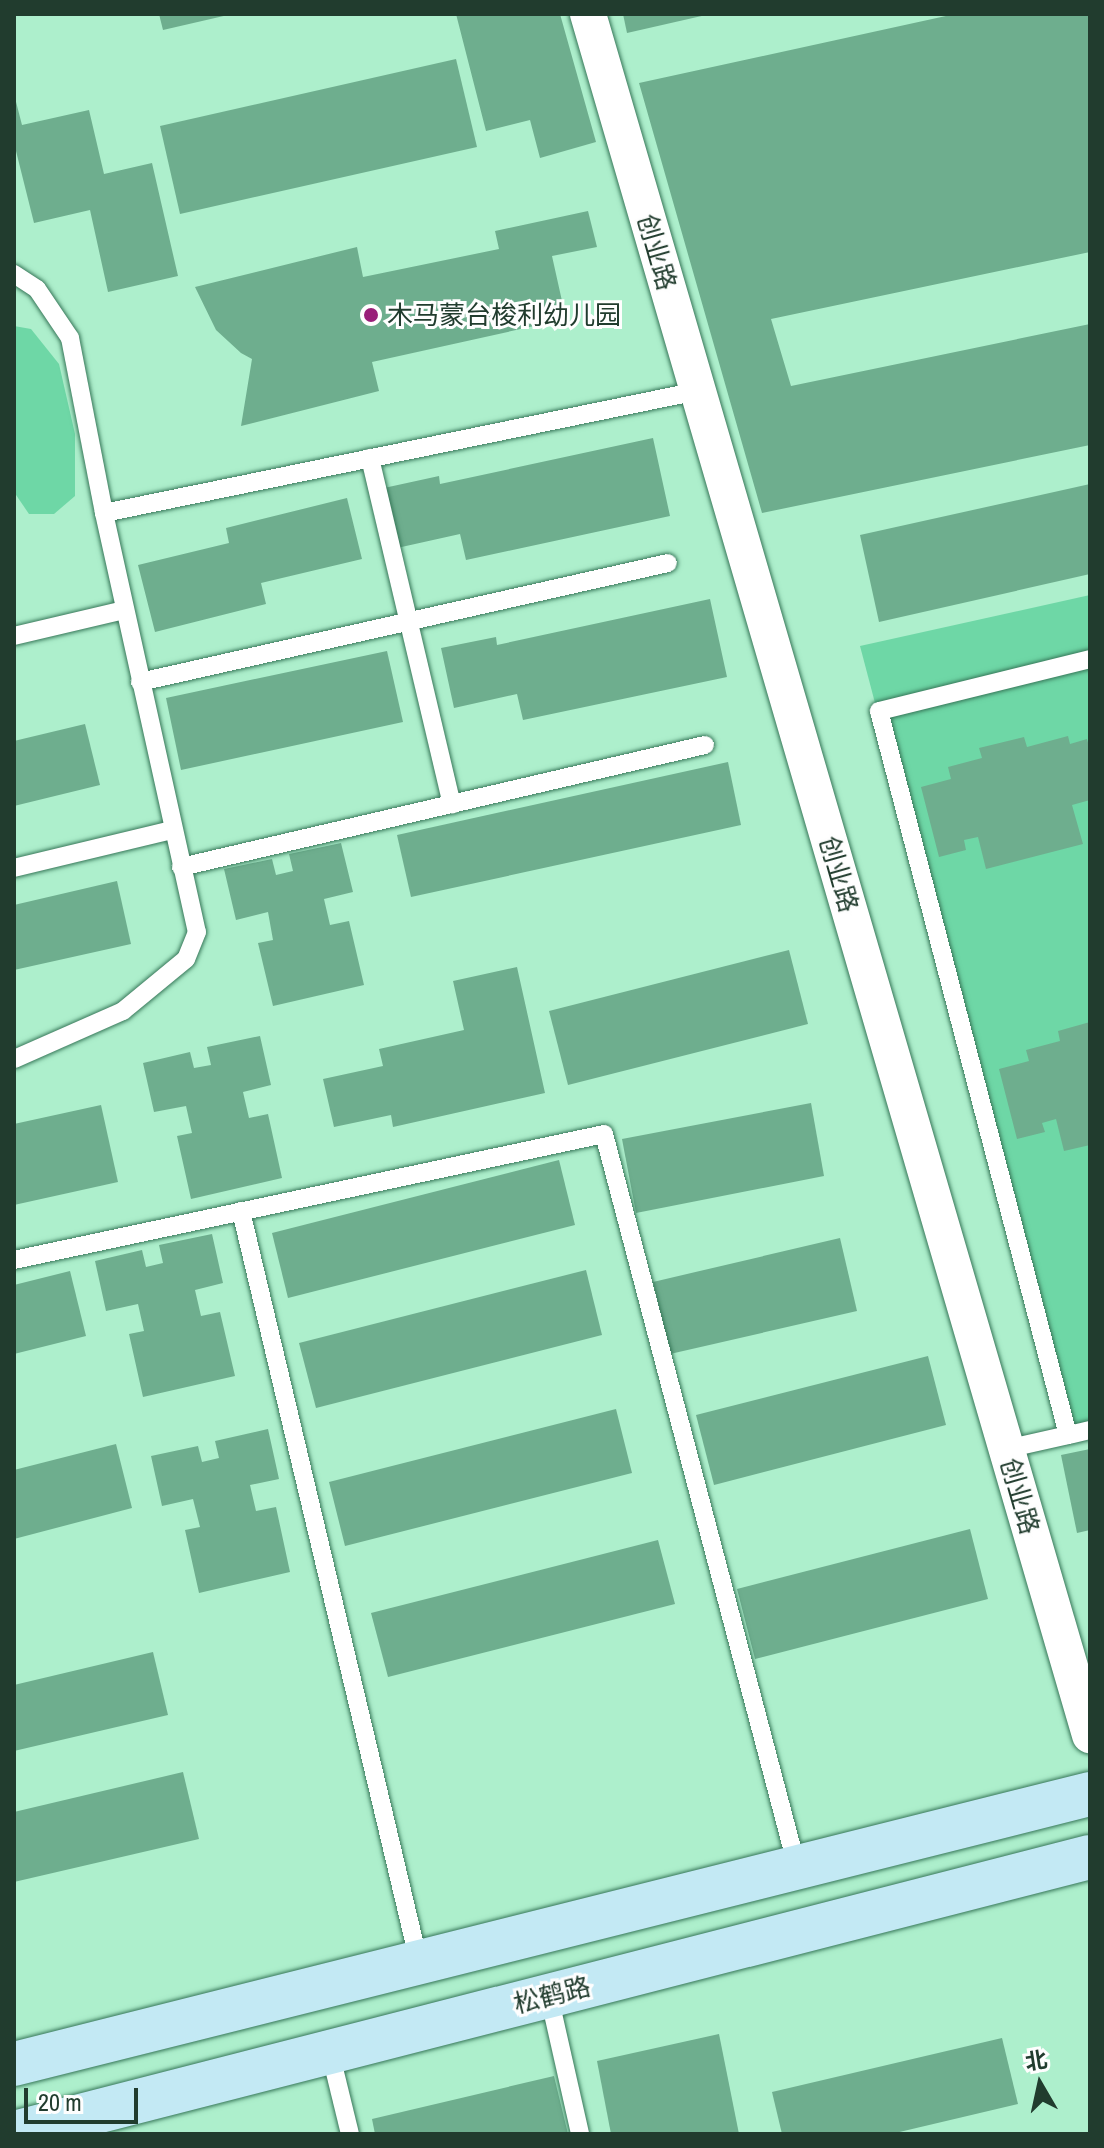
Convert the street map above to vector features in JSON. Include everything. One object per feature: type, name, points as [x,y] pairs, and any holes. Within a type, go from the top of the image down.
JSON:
[{"type":"main road","points":[[14,2064],[1090,1794]]},
{"type":"main road","name":"松鹤路","points":[[14,2133],[108,2122],[330,2052],[1090,1857]]},
{"type":"street","name":"创业路","points":[[588,14],[1090,1735]]},
{"type":"lane","points":[[14,274],[37,289],[70,338],[124,610],[197,932],[186,959],[123,1011],[14,1059]]},
{"type":"lane","points":[[14,294],[37,289]]},
{"type":"lane","points":[[104,513],[698,391]]},
{"type":"lane","points":[[370,458],[452,804]]},
{"type":"lane","points":[[140,682],[668,563]]},
{"type":"lane","points":[[14,636],[124,610]]},
{"type":"lane","points":[[1068,1435],[879,711],[1090,659]]},
{"type":"lane","points":[[181,867],[705,745]]},
{"type":"lane","points":[[14,868],[172,830]]},
{"type":"lane","points":[[14,1260],[604,1134],[797,1867]]},
{"type":"lane","points":[[241,1211],[419,1962]]},
{"type":"lane","points":[[1006,1449],[1090,1430]]},
{"type":"lane","points":[[549,1996],[580,2134]]},
{"type":"lane","points":[[330,2052],[350,2134]]},
{"type":"green space","points":[[14,326],[31,329],[59,364],[75,434],[75,496],[54,514],[29,514],[14,492]]},
{"type":"green space","points":[[1090,595],[1090,1430],[1068,1435],[860,646]]},
{"type":"building","points":[[159,14],[228,14],[228,15],[163,30]]},
{"type":"building","points":[[456,14],[560,14],[596,142],[540,158],[530,120],[486,131]]},
{"type":"building","points":[[623,14],[706,14],[706,15],[627,33]]},
{"type":"building","points":[[955,14],[1090,14],[1090,252],[771,319],[791,386],[1090,324],[1090,445],[762,513],[639,83]]},
{"type":"building","points":[[456,59],[477,147],[180,214],[160,126]]},
{"type":"building","points":[[14,94],[22,125],[89,110],[104,174],[152,163],[178,276],[108,292],[90,210],[34,223],[14,143]]},
{"type":"building","points":[[588,211],[597,247],[552,256],[566,319],[372,362],[379,391],[241,426],[252,359],[216,330],[195,287],[357,247],[363,277],[499,249],[495,231]]},
{"type":"building","points":[[653,438],[670,516],[466,560],[460,534],[397,548],[384,488],[439,476],[440,484]]},
{"type":"building","points":[[1090,484],[1090,574],[879,622],[860,535]]},
{"type":"building","points":[[347,498],[362,559],[261,583],[266,604],[155,632],[138,565],[229,543],[226,528]]},
{"type":"building","points":[[710,599],[727,677],[523,720],[517,694],[454,708],[441,648],[496,637],[497,645]]},
{"type":"building","points":[[387,651],[403,722],[181,770],[166,698]]},
{"type":"building","points":[[85,724],[100,785],[14,806],[14,741]]},
{"type":"building","points":[[1068,736],[1070,744],[1087,739],[1090,750],[1090,800],[1072,805],[1083,844],[986,869],[978,837],[964,840],[966,850],[939,857],[921,787],[951,779],[948,767],[982,758],[979,748],[1024,737],[1027,747]]},
{"type":"building","points":[[728,762],[741,825],[411,897],[397,835]]},
{"type":"building","points":[[341,843],[353,892],[324,899],[330,925],[349,921],[364,985],[273,1006],[258,943],[273,940],[268,912],[236,920],[224,869],[272,859],[276,875],[293,871],[289,854]]},
{"type":"building","points":[[117,881],[131,944],[14,970],[14,905]]},
{"type":"building","points":[[789,950],[808,1024],[568,1085],[549,1011]]},
{"type":"building","points":[[517,967],[545,1093],[393,1127],[391,1115],[334,1127],[323,1079],[383,1066],[379,1049],[464,1030],[453,981]]},
{"type":"building","points":[[1090,1022],[1090,1145],[1064,1151],[1056,1119],[1042,1123],[1045,1132],[1017,1139],[999,1069],[1029,1061],[1026,1050],[1060,1041],[1058,1031]]},
{"type":"building","points":[[260,1036],[271,1085],[243,1092],[249,1118],[268,1114],[282,1178],[191,1199],[177,1136],[192,1133],[186,1106],[154,1112],[143,1063],[190,1052],[194,1068],[211,1065],[207,1047]]},
{"type":"building","points":[[811,1103],[824,1176],[636,1213],[622,1139]]},
{"type":"building","points":[[101,1105],[118,1182],[14,1205],[14,1124]]},
{"type":"building","points":[[559,1160],[575,1225],[288,1298],[272,1233]]},
{"type":"building","points":[[212,1234],[223,1283],[195,1290],[201,1316],[220,1312],[235,1376],[143,1397],[129,1334],[144,1331],[138,1304],[106,1311],[95,1261],[142,1250],[146,1267],[163,1263],[159,1245]]},
{"type":"building","points":[[840,1238],[857,1311],[670,1354],[653,1282]]},
{"type":"building","points":[[586,1270],[602,1335],[316,1408],[299,1343]]},
{"type":"building","points":[[70,1271],[86,1336],[14,1354],[14,1285]]},
{"type":"building","points":[[928,1356],[946,1425],[714,1485],[696,1415]]},
{"type":"building","points":[[616,1409],[632,1473],[345,1546],[329,1482]]},
{"type":"building","points":[[268,1429],[279,1479],[250,1485],[256,1511],[276,1507],[290,1572],[199,1593],[185,1530],[200,1527],[193,1499],[162,1506],[151,1456],[198,1446],[202,1462],[219,1458],[215,1441]]},
{"type":"building","points":[[116,1444],[132,1508],[14,1539],[14,1470]]},
{"type":"building","points":[[1090,1449],[1090,1530],[1077,1533],[1061,1455]]},
{"type":"building","points":[[970,1529],[988,1599],[755,1659],[737,1589]]},
{"type":"building","points":[[658,1540],[675,1604],[388,1677],[371,1613]]},
{"type":"building","points":[[153,1652],[168,1715],[14,1751],[14,1685]]},
{"type":"building","points":[[183,1772],[199,1839],[14,1882],[14,1812]]},
{"type":"building","points":[[719,2034],[739,2134],[611,2134],[597,2061]]},
{"type":"building","points":[[1002,2038],[1018,2104],[891,2134],[782,2134],[772,2092]]},
{"type":"building","points":[[554,2076],[568,2134],[375,2134],[372,2119]]},
{"type":"place","name":"木马蒙台梭利幼儿园","points":[[371,315]]}]
